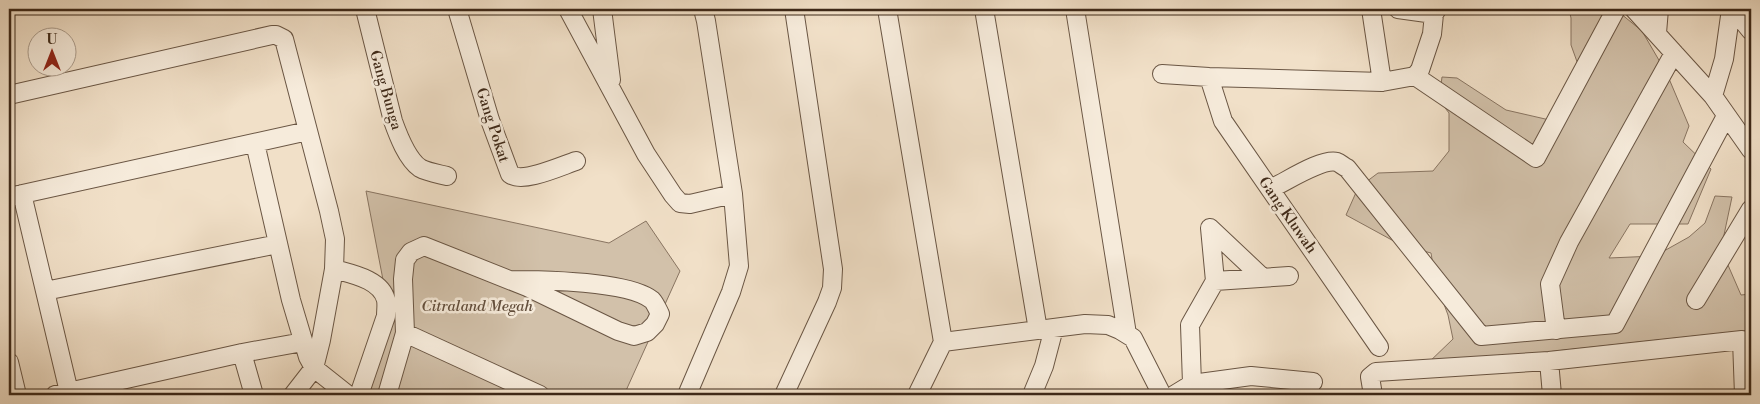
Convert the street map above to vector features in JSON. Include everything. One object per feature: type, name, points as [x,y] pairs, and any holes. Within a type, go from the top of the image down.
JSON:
[{"type":"street","name":"Gang Bunga","points":[[365,9],[393,121],[398,134],[408,154],[421,168],[447,176]]},
{"type":"street","name":"Gang Pokat","points":[[457,9],[490,120],[510,174],[514,177],[525,178],[576,161]]},
{"type":"street","points":[[568,9],[646,154],[680,203],[690,204],[733,194]]},
{"type":"street","points":[[602,9],[612,91]]},
{"type":"street","points":[[687,395],[739,266],[733,194],[703,9]]},
{"type":"street","points":[[784,395],[827,302],[832,288],[833,269],[794,9]]},
{"type":"street","points":[[887,9],[943,342],[917,395]]},
{"type":"street","points":[[984,9],[1046,329],[1044,366],[1032,395]]},
{"type":"street","points":[[1075,9],[1127,334]]},
{"type":"street","points":[[1372,9],[1382,82]]},
{"type":"street","points":[[1162,74],[1382,82],[1415,76],[1420,70],[1432,34],[1435,11],[1398,9]]},
{"type":"street","points":[[1415,76],[1536,158],[1616,9]]},
{"type":"street","points":[[1634,9],[1714,96],[1751,150]]},
{"type":"street","points":[[1657,33],[1659,9]]},
{"type":"street","points":[[1732,9],[1751,31]]},
{"type":"street","points":[[1714,96],[1724,59],[1732,9]]},
{"type":"street","points":[[9,96],[276,35],[284,39],[335,239],[334,269],[314,368],[293,395]]},
{"type":"street","points":[[1556,330],[1550,284],[1569,242],[1674,53]]},
{"type":"street","name":"Gang Kluwah","points":[[1209,77],[1223,121],[1379,347]]},
{"type":"street","points":[[1270,189],[1327,162],[1338,162],[1347,168],[1482,336],[1615,324],[1726,116]]},
{"type":"street","points":[[303,342],[62,394],[45,291],[15,195],[308,130]]},
{"type":"street","points":[[255,143],[303,342],[314,368],[348,395]]},
{"type":"street","points":[[1696,300],[1751,209]]},
{"type":"street","points":[[1192,384],[1190,325],[1215,281],[1210,228],[1263,278]]},
{"type":"street","points":[[45,291],[278,244]]},
{"type":"street","points":[[387,395],[405,333],[403,279],[405,260],[411,252],[424,246],[527,287],[618,331],[634,336],[647,332],[655,324],[660,314],[653,301],[631,290],[554,280],[510,280]]},
{"type":"street","points":[[334,269],[365,279],[377,286],[384,293],[387,302],[386,316],[359,395]]},
{"type":"street","points":[[1215,281],[1289,276]]},
{"type":"street","points":[[943,342],[1085,324],[1108,325],[1133,338],[1162,395]]},
{"type":"street","points":[[405,333],[540,395]]},
{"type":"street","points":[[1373,395],[1370,377],[1376,372],[1548,361],[1742,340],[1744,395]]},
{"type":"street","points":[[242,354],[254,395]]},
{"type":"street","points":[[1548,361],[1552,395]]},
{"type":"street","points":[[9,362],[17,395]]},
{"type":"street","points":[[1174,395],[1192,384],[1251,376],[1313,382]]},
{"type":"green space","points":[[1569,9],[1615,9],[1642,31],[1667,74],[1689,126],[1683,142],[1711,169],[1688,224],[1630,224],[1609,258],[1655,256],[1689,237],[1705,223],[1715,196],[1732,197],[1721,249],[1741,295],[1751,294],[1751,330],[1426,365],[1453,339],[1448,315],[1436,283],[1431,253],[1401,245],[1346,215],[1358,188],[1378,173],[1433,171],[1449,151],[1449,113],[1439,100],[1442,77],[1457,78],[1506,110],[1554,121],[1580,70],[1571,45]]},
{"type":"green space","name":"Citraland Megah","points":[[366,191],[609,243],[646,221],[680,271],[624,395],[366,395],[384,285]]}]
